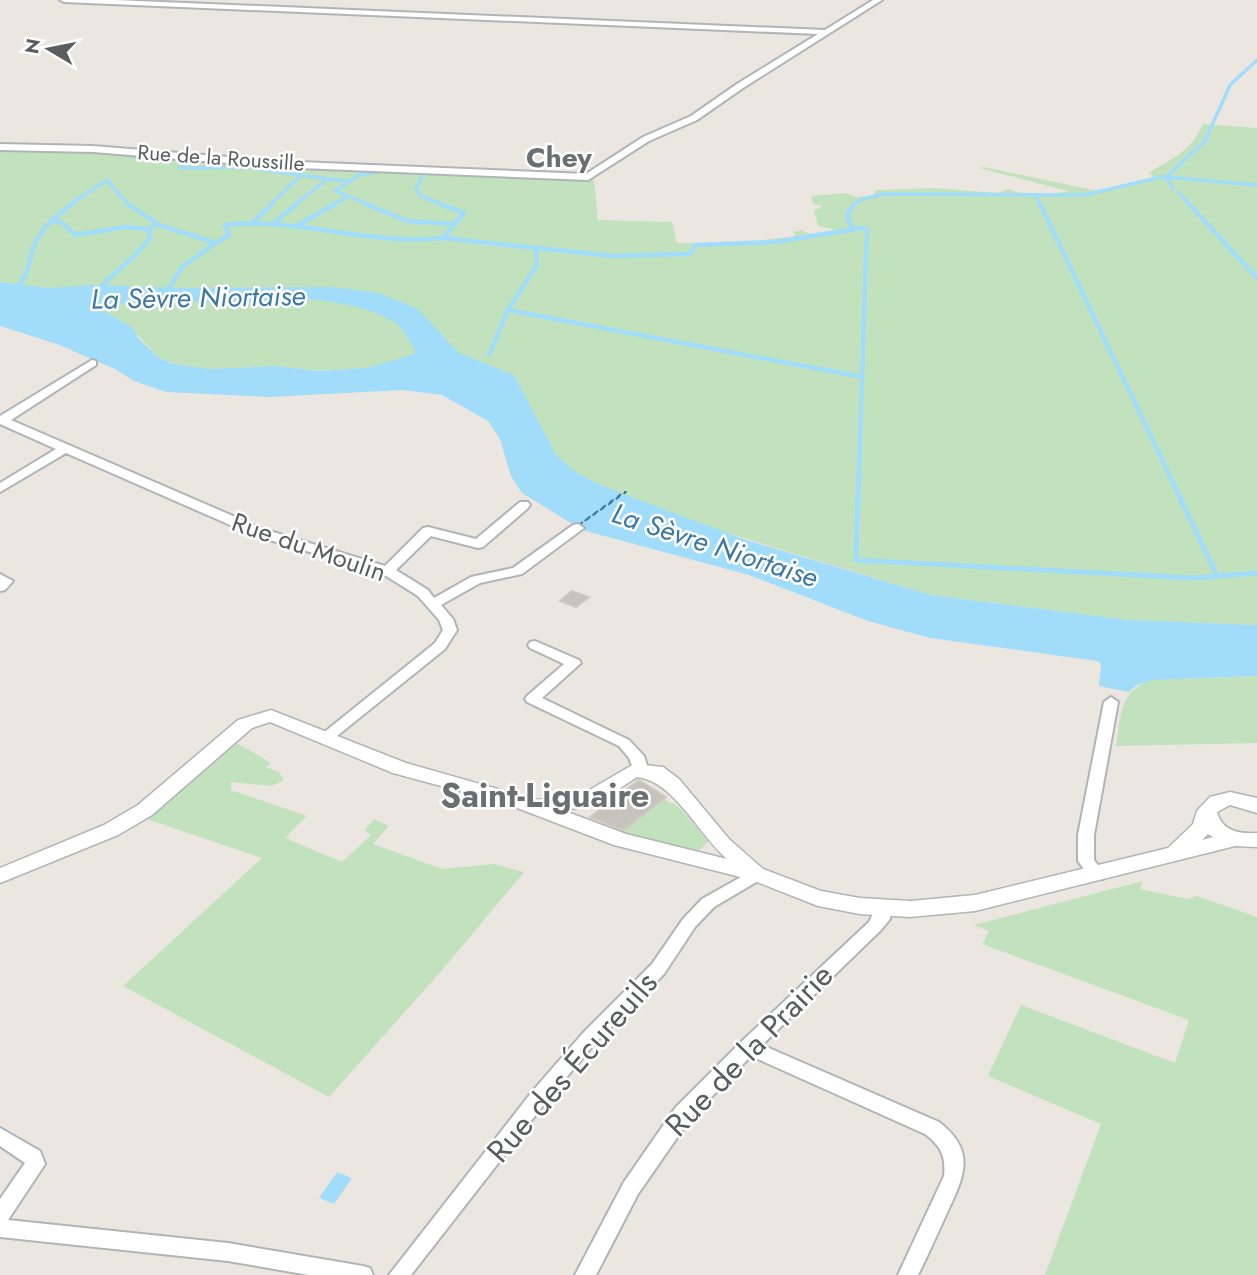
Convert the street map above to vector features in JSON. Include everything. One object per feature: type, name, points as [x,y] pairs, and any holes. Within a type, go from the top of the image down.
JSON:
[{"type":"street","points":[[64,0],[825,32]]},
{"type":"street","name":"Rue de la Roussille","points":[[0,147],[93,149],[265,163],[588,177],[646,139],[694,118],[877,0]]},
{"type":"street","points":[[1,420],[92,363]]},
{"type":"street","name":"Rue du Moulin","points":[[1,420],[267,536],[388,571],[433,604],[450,630],[440,646],[327,737]]},
{"type":"street","points":[[0,488],[64,449]]},
{"type":"street","points":[[388,571],[428,531],[478,544],[524,505]]},
{"type":"street","points":[[433,604],[475,580],[517,571],[578,528]]},
{"type":"street","points":[[0,578],[6,581],[0,587]]},
{"type":"street","points":[[535,645],[574,663],[532,699],[624,743],[636,756],[640,769]]},
{"type":"street","points":[[1097,875],[1086,861],[1086,835],[1111,702]]},
{"type":"street","points":[[0,876],[93,840],[135,816],[253,719],[279,717],[400,768],[534,806],[581,826],[702,862],[757,874],[818,898],[883,909],[933,908],[975,903],[1234,839],[1257,840]]},
{"type":"street","points":[[581,826],[577,813],[586,801],[622,776],[640,769],[656,772],[667,779],[722,844],[757,874]]},
{"type":"street","points":[[1174,853],[1202,828],[1209,807],[1224,799],[1239,799],[1257,806]]},
{"type":"street","points":[[534,806],[586,801]]},
{"type":"street","points":[[1207,816],[1219,832],[1234,839]]},
{"type":"street","points":[[702,862],[716,859],[722,844]]},
{"type":"street","name":"Rue des Écureuils","points":[[399,1275],[538,1098],[589,1038],[658,969],[689,923],[708,903],[757,874]]},
{"type":"street","name":"Rue de la Prairie","points":[[585,1275],[631,1188],[663,1139],[704,1089],[875,926],[881,919],[883,909]]},
{"type":"street","points":[[748,1047],[932,1128],[949,1142],[956,1160],[954,1176],[908,1275]]},
{"type":"street","points":[[0,1136],[33,1157],[35,1164],[0,1215]]},
{"type":"street","points":[[0,1228],[228,1252],[363,1275]]},
{"type":"green space","points":[[1203,124],[1257,128],[1257,625],[1129,620],[931,595],[569,485],[514,375],[404,359],[367,368],[317,371],[276,366],[208,369],[175,364],[159,358],[127,324],[98,309],[0,290],[0,145],[585,175],[594,179],[598,220],[672,222],[677,243],[741,243],[796,236],[793,232],[801,230],[810,234],[837,230],[818,226],[814,211],[823,206],[813,204],[811,196],[845,193],[857,197],[873,195],[876,190],[935,188],[997,193],[1009,189],[1038,194],[1068,191],[979,168],[984,167],[1102,192],[1154,177],[1148,173],[1187,148]]},
{"type":"green space","points":[[1257,676],[1257,743],[1116,746],[1127,697],[1141,684],[1152,680]]},
{"type":"green space","points":[[235,742],[271,763],[266,767],[279,772],[284,780],[272,786],[231,782],[231,790],[307,816],[285,838],[342,862],[371,835],[365,830],[374,819],[389,826],[373,844],[442,869],[494,864],[524,872],[444,968],[329,1097],[123,986],[262,858],[147,819]]},
{"type":"green space","points":[[664,799],[678,806],[709,841],[694,855],[635,839],[622,831]]},
{"type":"green space","points":[[1143,881],[1140,889],[1188,899],[1197,896],[1257,917],[1257,1275],[1045,1275],[1101,1124],[988,1076],[1021,1005],[1175,1063],[1189,1020],[982,944],[989,931],[974,925]]},
{"type":"water","name":"La Sèvre Niortaise","points":[[0,282],[47,288],[93,285],[183,288],[332,287],[379,293],[417,308],[459,353],[514,375],[556,455],[577,473],[600,485],[746,540],[931,595],[1129,620],[1257,625],[1257,676],[1153,680],[1137,685],[1129,692],[1099,686],[1101,664],[1097,661],[930,638],[868,621],[749,575],[582,530],[522,493],[511,476],[500,439],[488,421],[442,395],[402,390],[270,397],[166,392],[134,381],[115,369],[57,344],[0,326]],"holes":[[[140,300],[313,300],[354,306],[391,320],[404,332],[415,349],[414,354],[367,368],[317,371],[276,366],[208,369],[175,364],[159,358],[139,339],[131,326],[99,309]]]},
{"type":"water","points":[[337,1172],[352,1178],[334,1204],[319,1198]]},
{"type":"building","points":[[572,591],[589,597],[576,607],[560,601]]},
{"type":"building","points":[[639,780],[666,797],[623,830],[590,817]]},
{"type":"waterway","points":[[1166,177],[1205,141],[1230,85],[1257,60]]},
{"type":"waterway","points":[[185,161],[180,168],[246,167],[301,175]]},
{"type":"waterway","points":[[348,196],[335,191],[359,175],[381,171]]},
{"type":"waterway","points":[[419,173],[424,173],[416,189],[421,196],[444,205]]},
{"type":"waterway","points":[[270,205],[301,175]]},
{"type":"waterway","points":[[301,175],[327,179]]},
{"type":"waterway","points":[[854,205],[862,199],[885,194],[1084,195],[1166,177]]},
{"type":"waterway","points":[[1166,177],[1257,185]]},
{"type":"waterway","points":[[1166,177],[1173,188]]},
{"type":"waterway","points":[[295,205],[327,179]]},
{"type":"waterway","points":[[327,179],[347,181]]},
{"type":"waterway","points":[[69,205],[107,180],[128,204]]},
{"type":"waterway","points":[[1178,192],[1190,205]]},
{"type":"waterway","points":[[332,205],[348,196]]},
{"type":"waterway","points":[[348,196],[370,205]]},
{"type":"waterway","points":[[1036,196],[1040,205]]},
{"type":"waterway","points":[[52,220],[72,204]]},
{"type":"waterway","points":[[128,204],[159,225],[216,243]]},
{"type":"waterway","points":[[254,221],[272,204]]},
{"type":"waterway","points":[[275,222],[297,204]]},
{"type":"waterway","points":[[298,225],[335,204]]},
{"type":"waterway","points":[[365,204],[408,221],[455,224]]},
{"type":"waterway","points":[[440,204],[464,213],[455,224]]},
{"type":"waterway","points":[[1040,204],[1168,472]]},
{"type":"waterway","points":[[1189,204],[1257,278]]},
{"type":"waterway","points":[[852,228],[847,215],[854,205]]},
{"type":"waterway","points":[[16,288],[26,274],[34,246],[52,220]]},
{"type":"waterway","points":[[52,220],[63,223],[75,235],[125,227],[149,229]]},
{"type":"waterway","points":[[149,229],[156,224]]},
{"type":"waterway","points":[[216,243],[229,235],[225,225],[253,224],[388,238],[443,238]]},
{"type":"waterway","points":[[443,238],[455,224]]},
{"type":"waterway","name":"La Sèvre Niortaise","points":[[98,290],[150,238],[149,229]]},
{"type":"waterway","points":[[536,248],[613,256],[690,254],[695,245],[776,242],[867,229],[862,377]]},
{"type":"waterway","points":[[443,238],[536,248]]},
{"type":"waterway","name":"La Sèvre Niortaise","points":[[167,291],[183,266],[216,243]]},
{"type":"waterway","points":[[508,310],[537,265],[536,248]]},
{"type":"waterway","points":[[489,355],[508,310]]},
{"type":"waterway","points":[[508,310],[862,377]]},
{"type":"waterway","points":[[859,472],[862,377]]},
{"type":"waterway","points":[[859,470],[856,560],[1193,578],[1257,573]]},
{"type":"waterway","points":[[1167,470],[1217,576]]},
{"type":"ferry route","points":[[624,492],[626,492],[576,527],[624,492]]},
{"type":"district","name":"Chey","points":[[559,157]]},
{"type":"district","name":"Saint-Liguaire","points":[[545,795]]}]
